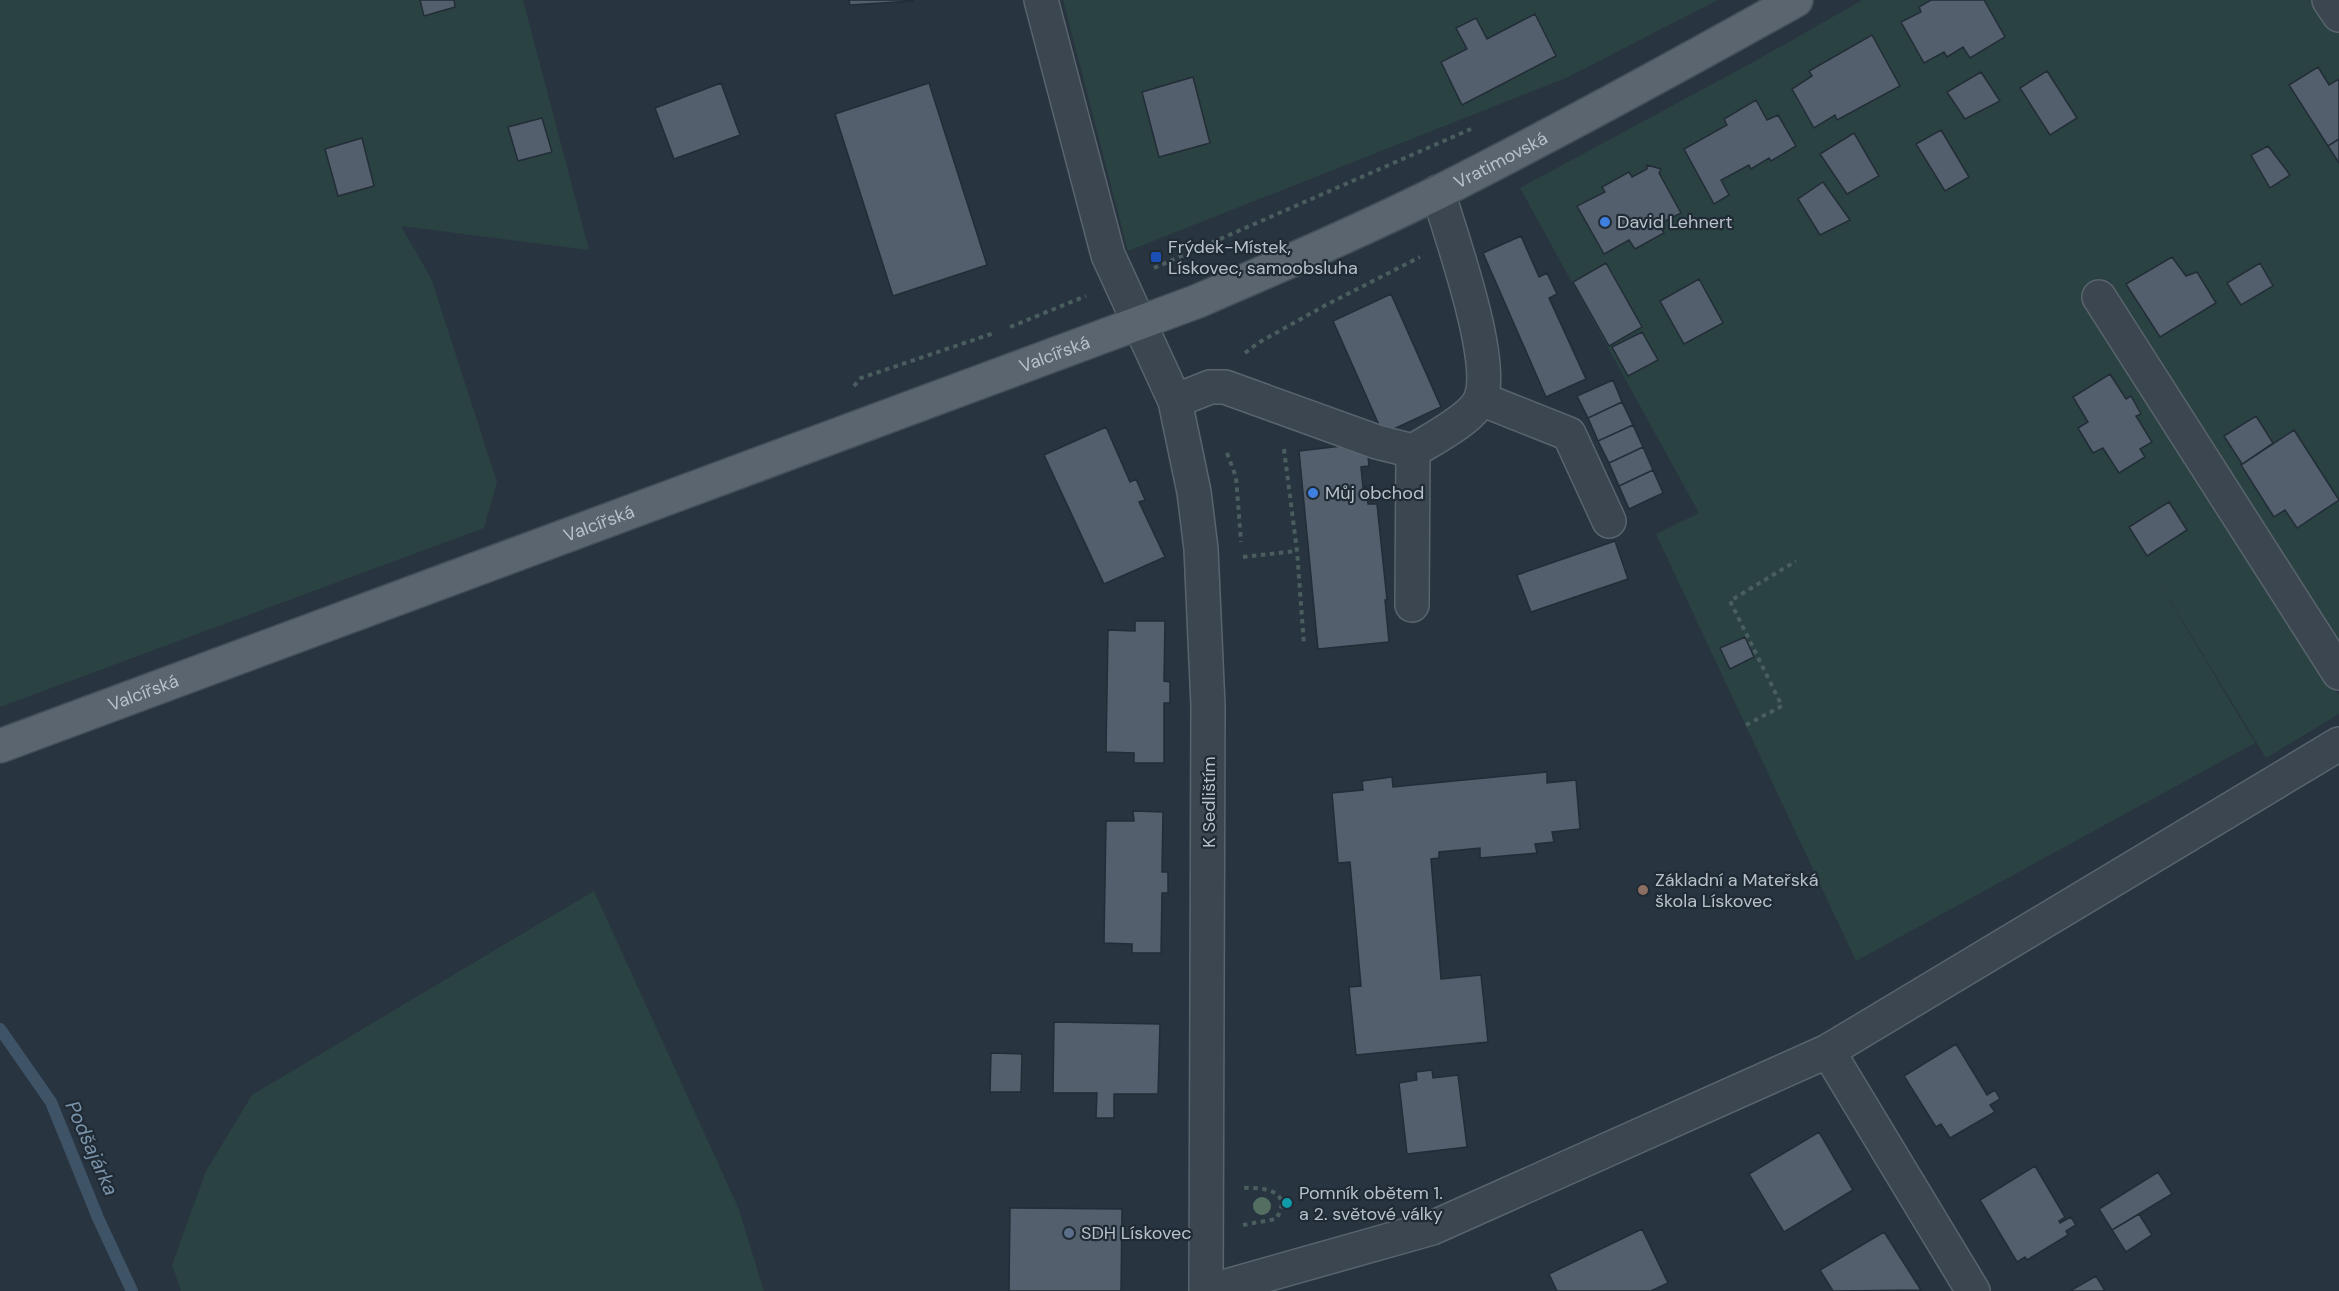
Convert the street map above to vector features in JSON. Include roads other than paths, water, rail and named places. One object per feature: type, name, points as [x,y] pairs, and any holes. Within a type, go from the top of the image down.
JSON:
[{"type":"main road","name":"Vratimovská","points":[[1198,301],[1438,192],[1603,107],[1796,0]]},
{"type":"main road","name":"Valcířská","points":[[0,746],[1198,301]]},
{"type":"street","name":"K Sedlištím","points":[[1041,0],[1108,255],[1175,401],[1194,492],[1202,549],[1206,627],[1209,818],[1207,1291]]},
{"type":"street","points":[[2329,0],[2339,15]]},
{"type":"street","points":[[1175,401],[1210,387],[1225,387],[1377,442],[1413,451],[1465,417],[1481,399],[1485,367],[1479,335],[1438,192]]},
{"type":"street","points":[[2099,297],[2339,673]]},
{"type":"street","points":[[1481,399],[1569,434],[1609,521]]},
{"type":"street","points":[[1412,605],[1413,451]]},
{"type":"street","points":[[1207,1291],[1432,1227],[1828,1051],[2339,744]]},
{"type":"street","points":[[1828,1051],[1973,1291]]},
{"type":"waterway","name":"Podšajárka","points":[[0,1029],[51,1102],[98,1218],[132,1291]]},
{"type":"place","name":"David Lehnert","points":[[1605,222]]},
{"type":"place","name":"Frýdek-Místek, Lískovec, samoobsluha","points":[[1156,257]]},
{"type":"place","name":"Můj obchod","points":[[1313,493]]},
{"type":"place","name":"Základní a Mateřská škola Lískovec","points":[[1643,890]]},
{"type":"place","name":"Pomník obětem 1. a 2. světové války","points":[[1287,1203]]},
{"type":"place","name":"SDH Lískovec","points":[[1069,1233]]}]
